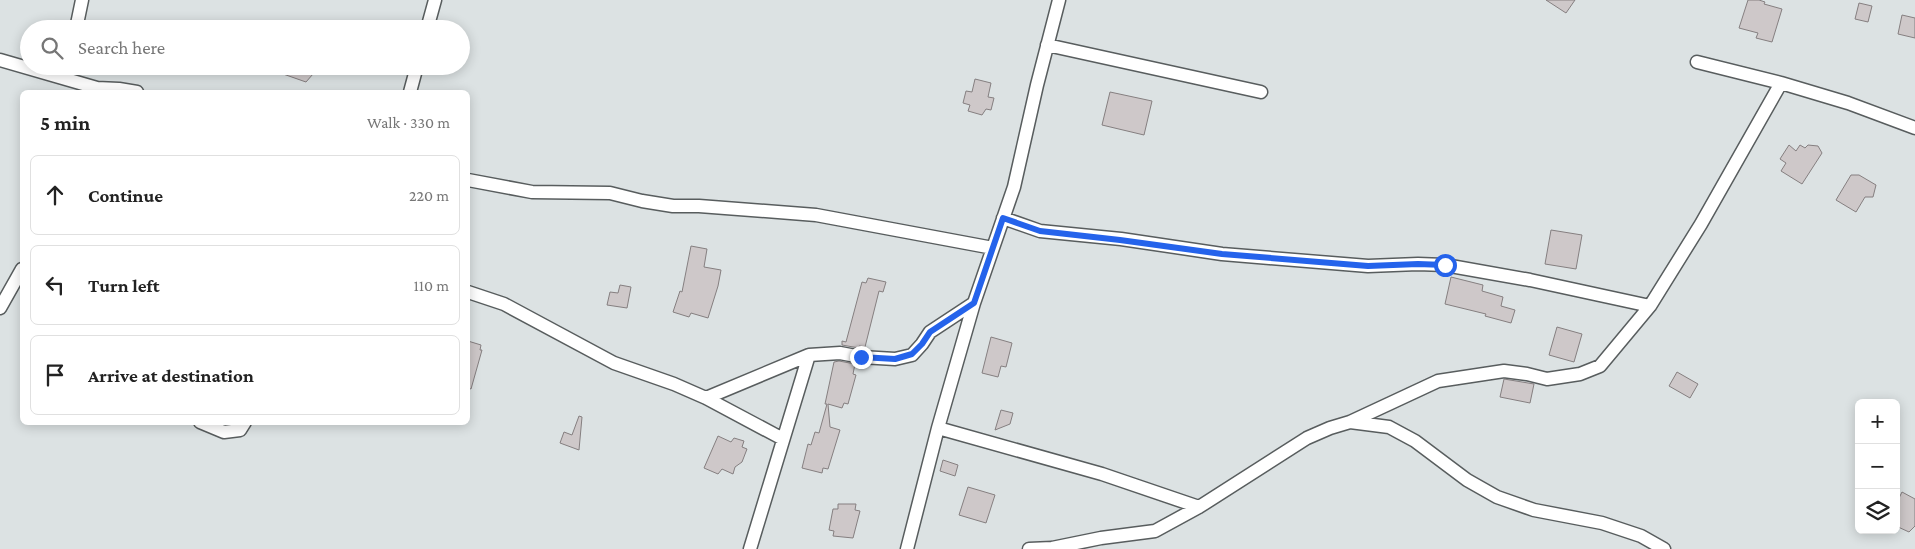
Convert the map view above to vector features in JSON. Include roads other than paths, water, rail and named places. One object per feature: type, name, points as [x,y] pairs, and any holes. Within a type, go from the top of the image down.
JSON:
[{"type":"street","points":[[78,20],[82,0]]},
{"type":"street","points":[[429,20],[435,0]]},
{"type":"street","points":[[907,549],[938,428],[974,303],[1014,187],[1059,0]]},
{"type":"street","points":[[1047,45],[1261,92]]},
{"type":"street","points":[[0,60],[20,64]]},
{"type":"street","points":[[1697,62],[1848,103],[1915,128]]},
{"type":"street","points":[[73,75],[97,90],[125,90]]},
{"type":"street","points":[[411,90],[415,75]]},
{"type":"street","points":[[1029,549],[1052,548],[1101,538],[1155,531],[1199,507],[1308,438],[1330,428],[1350,422],[1438,381],[1504,371],[1547,379],[1580,374],[1600,366],[1650,306],[1701,224],[1780,83]]},
{"type":"street","points":[[470,180],[532,192],[610,193],[674,206],[699,206],[816,215],[993,248]]},
{"type":"street","points":[[1003,218],[1040,231],[1222,254],[1368,266],[1445,265],[1530,280],[1650,306]]},
{"type":"street","points":[[0,308],[20,273]]},
{"type":"street","points":[[470,293],[504,304],[614,363],[674,384],[706,398],[782,439]]},
{"type":"street","points":[[706,398],[809,356],[840,353],[861,357],[895,359],[912,354],[930,332],[974,303]]},
{"type":"street","points":[[750,549],[782,439],[809,356]]},
{"type":"street","points":[[1350,422],[1389,428],[1415,442],[1467,480],[1497,497],[1534,510],[1602,523],[1641,536],[1664,549]]},
{"type":"street","points":[[207,425],[224,432],[240,430],[243,425]]},
{"type":"street","points":[[938,428],[1102,474],[1199,507]]}]
